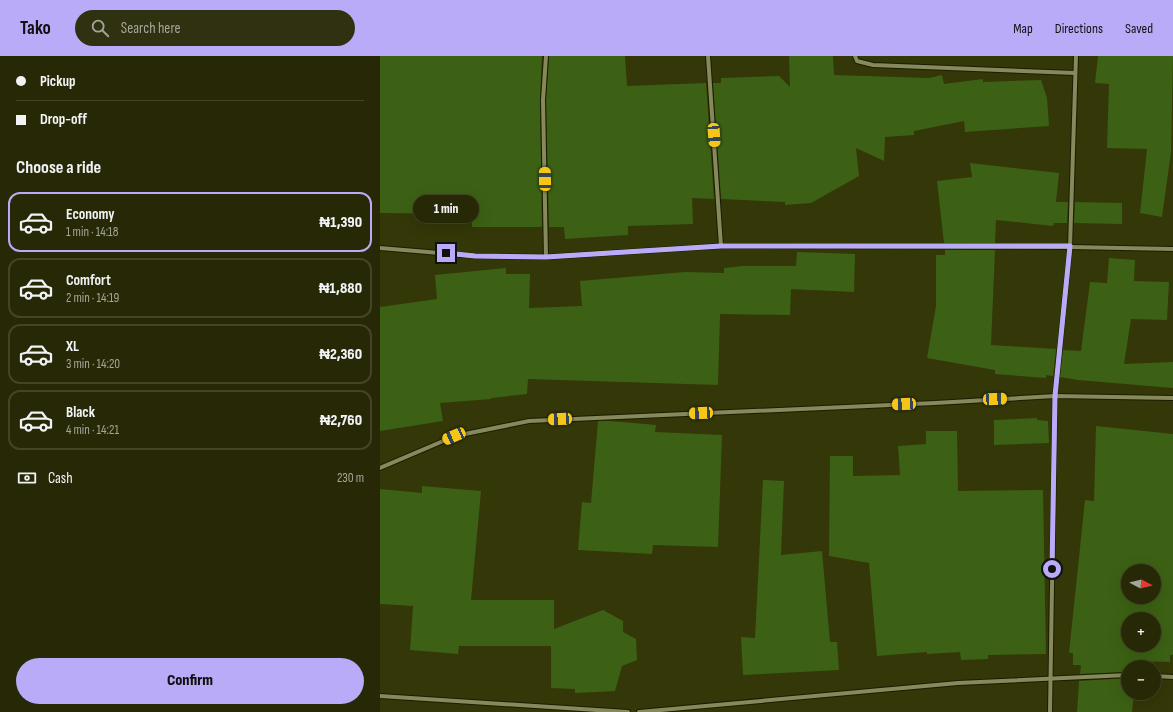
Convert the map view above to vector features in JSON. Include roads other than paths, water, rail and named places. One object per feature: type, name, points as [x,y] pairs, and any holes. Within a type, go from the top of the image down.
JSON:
[{"type":"street","points":[[546,56],[544,100],[546,257]]},
{"type":"street","points":[[708,56],[721,246]]},
{"type":"street","points":[[855,56],[857,61],[873,65],[1075,73]]},
{"type":"street","points":[[1050,712],[1055,396],[1070,246],[1076,56]]},
{"type":"street","points":[[380,248],[475,256],[546,257],[721,246],[1070,246],[1173,249]]},
{"type":"street","points":[[380,468],[454,436],[529,421],[935,403],[1055,396],[1173,398]]},
{"type":"street","points":[[639,712],[958,683],[1121,675]]},
{"type":"street","points":[[1161,677],[1173,678]]},
{"type":"street","points":[[380,696],[628,712]]}]
